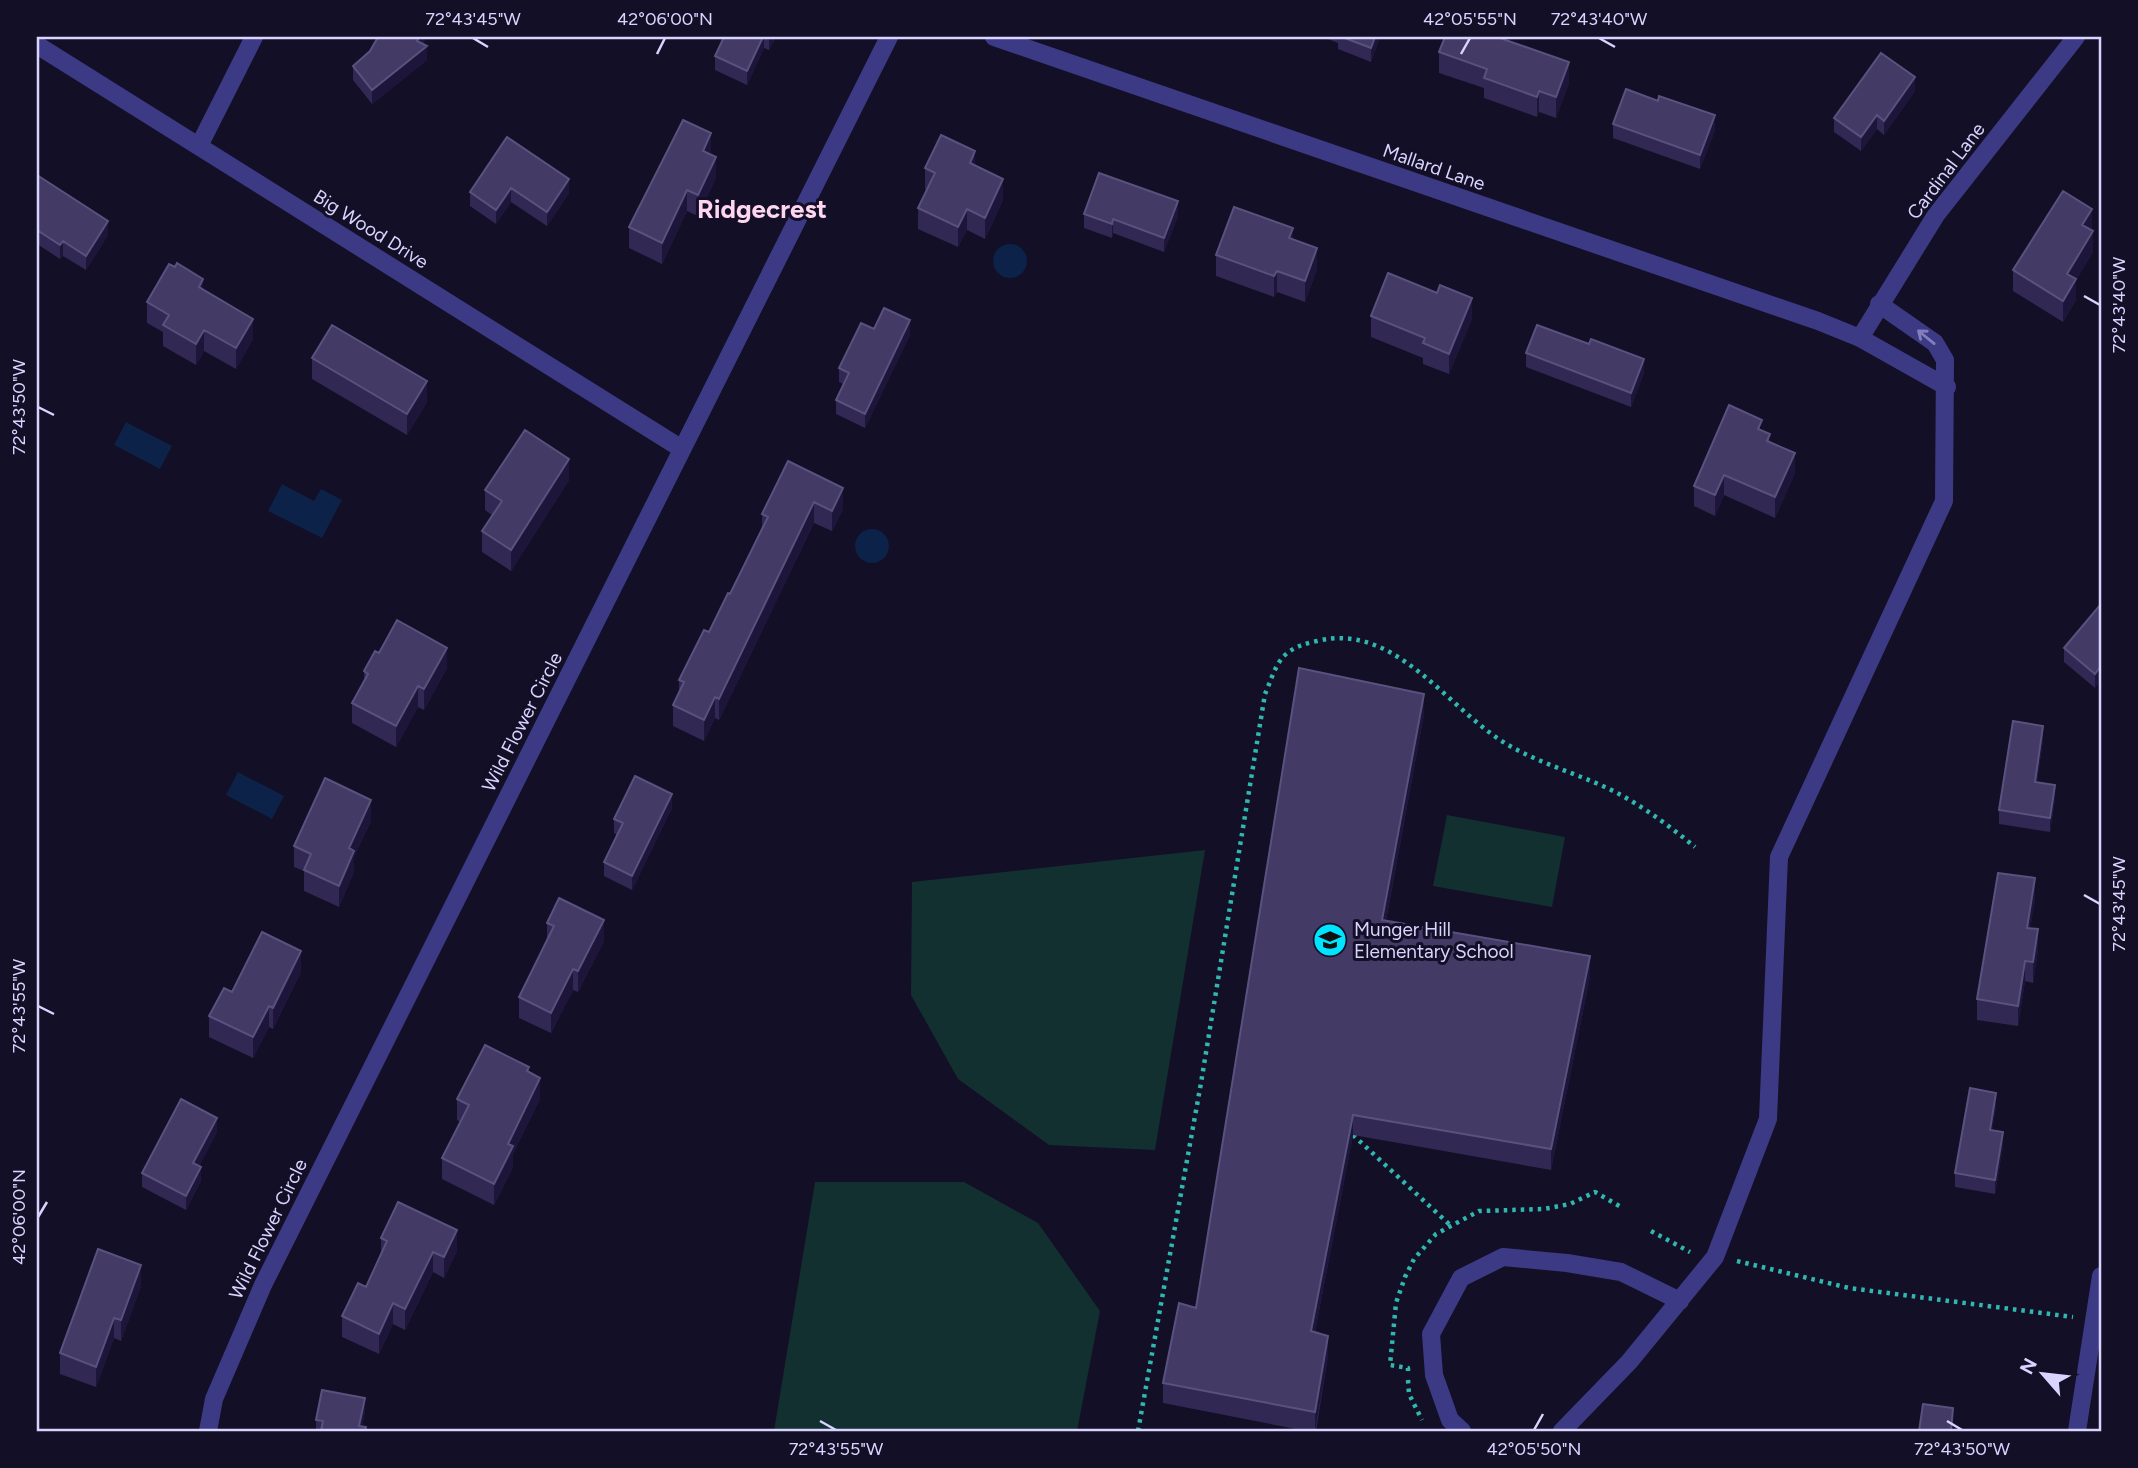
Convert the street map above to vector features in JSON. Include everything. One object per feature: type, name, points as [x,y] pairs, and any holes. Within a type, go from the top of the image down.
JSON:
[{"type":"street","points":[[199,146],[254,37]]},
{"type":"street","name":"Wild Flower Circle","points":[[208,1431],[214,1399],[262,1285],[889,37]]},
{"type":"street","name":"Mallard Lane","points":[[994,37],[1860,338],[1947,387]]},
{"type":"street","name":"Cardinal Lane","points":[[1860,338],[1936,215],[2076,37]]},
{"type":"street","name":"Big Wood Drive","points":[[37,45],[682,449]]},
{"type":"street","points":[[1562,1431],[1629,1362],[1715,1257],[1768,1119],[1779,857],[1944,501],[1947,387],[1945,359],[1935,343],[1879,304]]},
{"type":"street","points":[[1462,1431],[1450,1420],[1434,1375],[1431,1334],[1461,1278],[1503,1257],[1567,1263],[1621,1272],[1680,1301]]},
{"type":"street","points":[[2077,1431],[2099,1310],[2101,1276]]},
{"type":"path","points":[[1138,1431],[1203,1070],[1265,694],[1282,657],[1301,644],[1333,637],[1372,645],[1399,657],[1428,678],[1483,730],[1542,763],[1620,795],[1665,823],[1695,847]]},
{"type":"path","points":[[1353,1135],[1450,1225]]},
{"type":"path","points":[[1651,1231],[1690,1253]]},
{"type":"path","points":[[1735,1261],[1849,1288],[2077,1318]]},
{"type":"path","points":[[1390,1365],[1408,1368],[1409,1394],[1429,1428]]},
{"type":"green space","points":[[1447,815],[1565,837],[1552,907],[1433,886]]},
{"type":"green space","points":[[1205,850],[1155,1150],[1049,1145],[958,1079],[911,995],[912,882]]},
{"type":"green space","points":[[815,1182],[964,1182],[1038,1223],[1100,1311],[1077,1431],[774,1431]]},
{"type":"water","points":[[1010,244],[1022,249],[1027,261],[1022,273],[1010,278],[998,273],[993,261],[998,249]]},
{"type":"water","points":[[126,422],[172,446],[160,469],[114,445]]},
{"type":"water","points":[[282,484],[314,501],[321,489],[342,500],[322,538],[268,511]]},
{"type":"water","points":[[872,529],[884,534],[889,546],[884,558],[872,563],[860,558],[855,546],[860,534]]},
{"type":"water","points":[[238,772],[284,796],[272,819],[226,795]]},
{"type":"building","points":[[378,37],[419,37],[417,41],[427,46],[372,90],[353,66],[370,51]]},
{"type":"building","points":[[724,37],[763,37],[747,71],[715,56]]},
{"type":"building","points":[[1342,37],[1375,37],[1371,48]]},
{"type":"building","points":[[1445,37],[1497,37],[1569,62],[1556,97],[1539,91],[1537,97],[1484,78],[1487,69],[1439,52]]},
{"type":"building","points":[[1881,53],[1915,77],[1884,121],[1877,115],[1861,137],[1834,118]]},
{"type":"building","points":[[1626,89],[1658,101],[1659,96],[1715,115],[1700,155],[1613,124]]},
{"type":"building","points":[[683,120],[711,133],[703,151],[716,157],[698,195],[687,190],[662,243],[629,227]]},
{"type":"building","points":[[941,135],[975,151],[970,163],[1003,179],[985,218],[967,209],[958,227],[918,208],[935,173],[925,168]]},
{"type":"building","points":[[507,137],[569,179],[547,212],[511,188],[496,210],[470,192]]},
{"type":"building","points":[[1099,173],[1178,201],[1164,238],[1113,219],[1112,224],[1084,214]]},
{"type":"building","points":[[37,175],[108,221],[86,256],[63,241],[60,245],[37,230]]},
{"type":"building","points":[[2063,191],[2092,209],[2082,225],[2093,231],[2067,274],[2076,279],[2063,301],[2013,270]]},
{"type":"building","points":[[1234,207],[1293,228],[1289,238],[1317,248],[1305,281],[1277,271],[1274,276],[1216,255]]},
{"type":"building","points":[[177,263],[203,279],[199,287],[253,319],[236,348],[204,330],[196,344],[163,325],[169,315],[147,302],[169,264],[175,267]]},
{"type":"building","points":[[1388,273],[1437,293],[1440,285],[1472,298],[1449,354],[1423,343],[1425,338],[1371,316]]},
{"type":"building","points":[[884,308],[910,320],[865,414],[836,400],[849,373],[839,368],[861,323],[874,329]]},
{"type":"building","points":[[332,325],[427,381],[407,414],[312,358]]},
{"type":"building","points":[[1537,325],[1589,344],[1591,339],[1644,359],[1631,393],[1526,353]]},
{"type":"building","points":[[1729,405],[1762,420],[1758,429],[1770,434],[1767,441],[1795,453],[1775,497],[1724,475],[1715,495],[1694,486]]},
{"type":"building","points":[[525,430],[569,459],[511,550],[482,531],[502,501],[485,490]]},
{"type":"building","points":[[788,461],[843,488],[832,511],[814,502],[719,699],[715,697],[704,720],[673,705],[684,682],[679,680],[704,630],[709,632],[728,593],[730,594],[768,517],[762,514]]},
{"type":"building","points":[[2101,604],[2101,666],[2095,674],[2064,648]]},
{"type":"building","points":[[397,620],[447,648],[424,689],[418,686],[396,726],[352,703],[368,674],[364,671],[375,651],[379,653]]},
{"type":"building","points":[[1299,668],[1424,694],[1382,920],[1590,956],[1551,1149],[1353,1115],[1311,1331],[1328,1336],[1315,1412],[1163,1383],[1179,1303],[1196,1308]]},
{"type":"building","points":[[2013,721],[2043,726],[2035,782],[2055,785],[2050,818],[1999,810]]},
{"type":"building","points":[[635,776],[672,794],[632,876],[604,862],[623,823],[614,819]]},
{"type":"building","points":[[325,778],[371,800],[349,848],[354,851],[339,886],[304,870],[311,854],[294,846]]},
{"type":"building","points":[[1998,873],[2035,878],[2027,928],[2038,929],[2033,962],[2025,961],[2018,1006],[1977,999]]},
{"type":"building","points":[[559,898],[604,920],[578,971],[573,969],[551,1013],[519,997],[554,926],[547,923]]},
{"type":"building","points":[[262,932],[301,951],[273,1008],[269,1006],[253,1037],[209,1016],[224,988],[232,992]]},
{"type":"building","points":[[485,1045],[529,1067],[527,1071],[540,1078],[508,1144],[513,1146],[494,1184],[442,1158],[469,1105],[457,1099]]},
{"type":"building","points":[[1970,1088],[1996,1093],[1990,1130],[2003,1132],[1995,1180],[1955,1173]]},
{"type":"building","points":[[181,1099],[217,1118],[193,1163],[201,1167],[186,1196],[142,1173]]},
{"type":"building","points":[[398,1202],[457,1230],[444,1257],[433,1252],[405,1309],[393,1303],[379,1334],[342,1316],[358,1283],[366,1287],[387,1241],[381,1238]]},
{"type":"building","points":[[98,1249],[141,1265],[121,1320],[114,1318],[96,1367],[60,1353]]},
{"type":"building","points":[[322,1390],[365,1398],[359,1426],[366,1427],[365,1431],[321,1431],[323,1421],[316,1420]]},
{"type":"building","points":[[1923,1404],[1953,1408],[1951,1431],[1919,1431]]},
{"type":"place","name":"Munger Hill Elementary School","points":[[1330,940]]},
{"type":"district","name":"Ridgecrest","points":[[762,209]]}]
